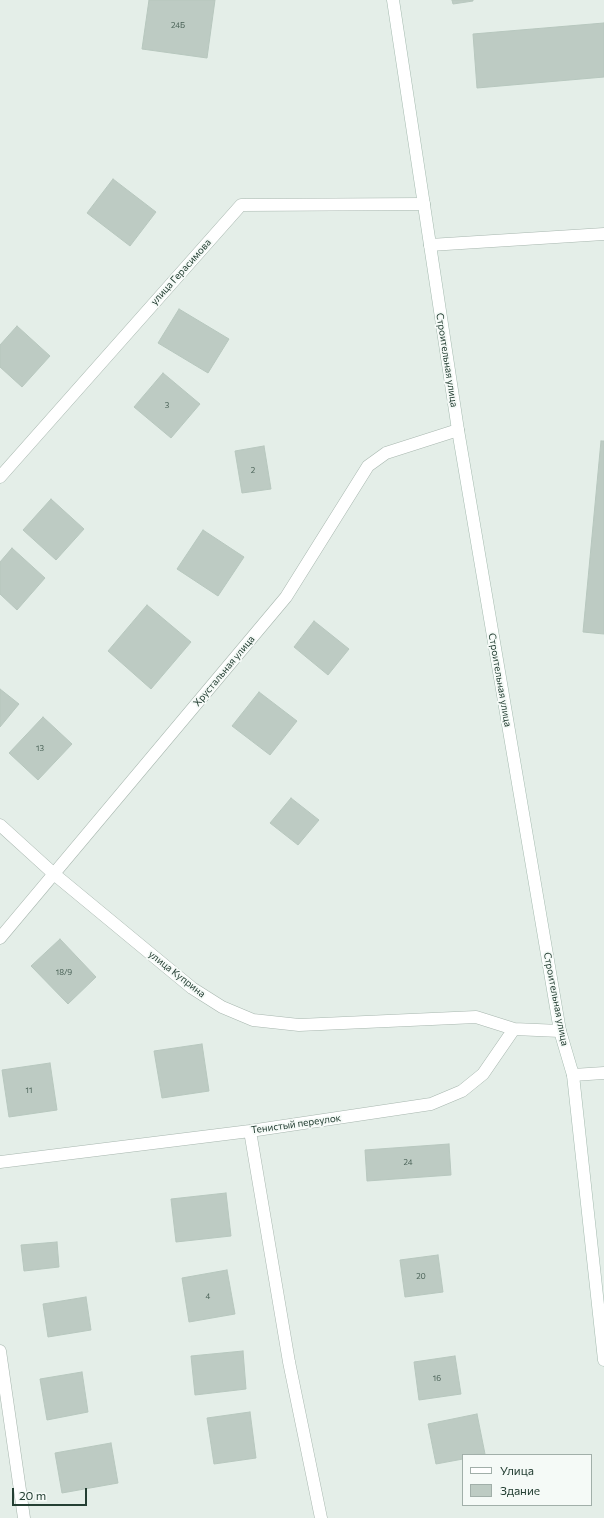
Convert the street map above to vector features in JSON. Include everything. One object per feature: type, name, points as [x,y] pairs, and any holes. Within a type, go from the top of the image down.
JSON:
[{"type":"street","name":"Строительная улица","points":[[393,0],[458,430],[560,1031],[573,1075],[604,1360]]},
{"type":"street","name":"улица Герасимова","points":[[0,477],[241,205],[424,204]]},
{"type":"street","points":[[430,245],[604,234]]},
{"type":"street","name":"Хрустальная улица","points":[[0,938],[286,598],[368,466],[386,453],[458,430]]},
{"type":"street","name":"улица Куприна","points":[[0,825],[54,874],[192,988],[222,1007],[253,1020],[299,1025],[476,1017],[514,1029]]},
{"type":"street","points":[[514,1029],[560,1031]]},
{"type":"street","name":"Тенистый переулок","points":[[0,1162],[250,1131],[431,1104],[462,1091],[484,1074],[514,1029]]},
{"type":"street","points":[[573,1075],[604,1073]]},
{"type":"street","points":[[250,1131],[289,1362],[321,1518]]},
{"type":"street","points":[[0,1351],[24,1518]]},
{"type":"building","points":[[149,0],[215,0],[207,58],[142,49]]},
{"type":"building","points":[[452,0],[473,0],[473,1],[453,4]]},
{"type":"building","points":[[604,23],[604,77],[477,88],[473,34]]},
{"type":"building","points":[[113,179],[156,212],[130,246],[87,213]]},
{"type":"building","points":[[179,309],[229,339],[208,373],[158,343]]},
{"type":"building","points":[[17,326],[50,356],[22,387],[0,367],[0,345]]},
{"type":"building","points":[[163,373],[200,404],[171,438],[134,407]]},
{"type":"building","points":[[601,441],[604,441],[604,634],[583,632]]},
{"type":"building","points":[[264,446],[271,489],[242,493],[235,451]]},
{"type":"building","points":[[51,499],[84,529],[56,560],[23,530]]},
{"type":"building","points":[[203,530],[244,557],[218,596],[177,569]]},
{"type":"building","points":[[12,548],[45,578],[17,610],[0,594],[0,562]]},
{"type":"building","points":[[147,605],[191,642],[151,689],[108,651]]},
{"type":"building","points":[[314,621],[349,649],[328,675],[294,647]]},
{"type":"building","points":[[0,689],[19,704],[0,727]]},
{"type":"building","points":[[259,692],[297,721],[270,755],[232,726]]},
{"type":"building","points":[[43,717],[72,744],[38,780],[9,753]]},
{"type":"building","points":[[291,798],[319,820],[298,845],[270,823]]},
{"type":"building","points":[[60,939],[96,977],[68,1004],[31,966]]},
{"type":"building","points":[[202,1044],[209,1091],[162,1098],[154,1051]]},
{"type":"building","points":[[50,1063],[57,1110],[9,1117],[2,1070]]},
{"type":"building","points":[[449,1144],[451,1175],[367,1181],[365,1150]]},
{"type":"building","points":[[226,1193],[231,1236],[176,1242],[171,1199]]},
{"type":"building","points":[[57,1242],[59,1267],[24,1271],[21,1245]]},
{"type":"building","points":[[438,1255],[443,1292],[405,1297],[400,1260]]},
{"type":"building","points":[[227,1270],[235,1314],[189,1322],[182,1278]]},
{"type":"building","points":[[86,1297],[91,1330],[48,1337],[43,1304]]},
{"type":"building","points":[[243,1351],[246,1389],[195,1395],[191,1356]]},
{"type":"building","points":[[455,1356],[461,1394],[419,1400],[414,1362]]},
{"type":"building","points":[[82,1372],[88,1412],[47,1420],[40,1379]]},
{"type":"building","points":[[250,1412],[256,1458],[214,1464],[207,1418]]},
{"type":"building","points":[[477,1414],[485,1454],[462,1454],[462,1459],[436,1464],[428,1424]]},
{"type":"building","points":[[111,1443],[118,1483],[62,1493],[55,1453]]}]
